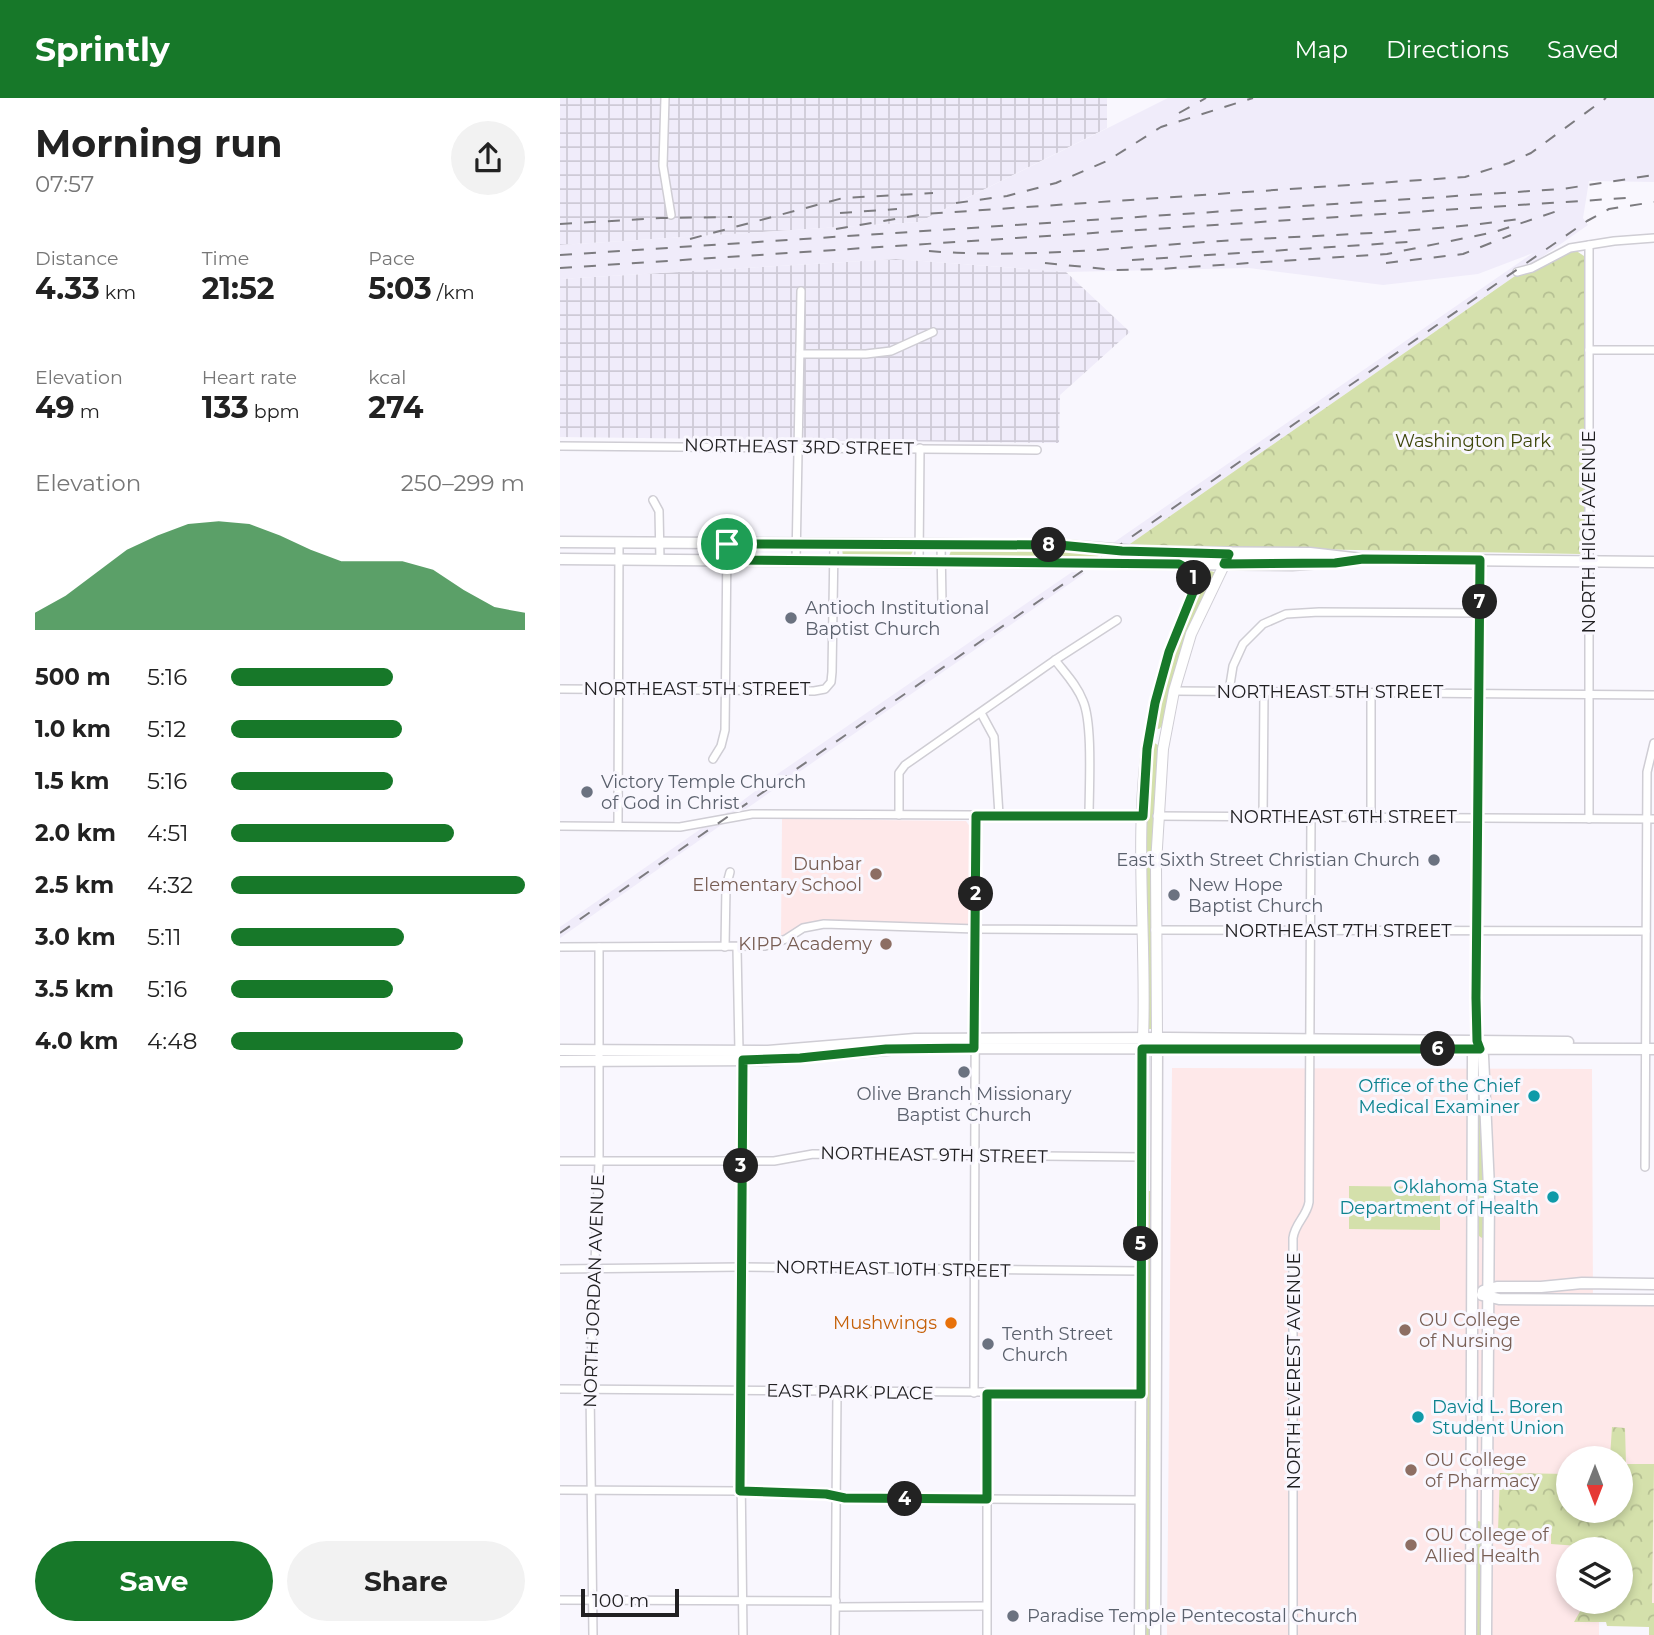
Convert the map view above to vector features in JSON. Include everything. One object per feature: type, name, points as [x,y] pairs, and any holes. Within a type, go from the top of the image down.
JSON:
[{"type":"main road","points":[[560,542],[1059,545],[1122,551],[1213,552],[1227,559]]},
{"type":"main road","points":[[573,542],[574,559]]},
{"type":"main road","points":[[560,559],[1179,564],[1207,564],[1227,559],[1335,563],[1363,559],[1654,562]]},
{"type":"main road","points":[[1179,564],[1190,570],[1195,583],[1194,590]]},
{"type":"main road","points":[[560,1050],[599,1055],[800,1058],[974,1044],[1650,1046]]},
{"type":"main road","points":[[1140,1635],[1143,1044]]},
{"type":"main road","points":[[1155,1635],[1157,1044]]},
{"type":"main road","points":[[1477,1047],[1483,1056],[1489,1188],[1486,1635]]},
{"type":"main road","points":[[1471,1635],[1473,1056],[1477,1047]]},
{"type":"main road","points":[[560,1061],[599,1055]]},
{"type":"main road","points":[[1473,1294],[1488,1293],[1497,1287],[1583,1283],[1654,1284]]},
{"type":"main road","points":[[1488,1293],[1499,1299],[1654,1300]]},
{"type":"street","points":[[664,98],[663,166],[671,215]]},
{"type":"street","points":[[1517,272],[1532,268],[1565,250],[1621,240],[1654,238]]},
{"type":"street","name":"NORTH HIGH AVENUE","points":[[1589,245],[1589,819]]},
{"type":"street","points":[[796,561],[801,291]]},
{"type":"street","points":[[800,354],[866,354],[891,351],[933,332]]},
{"type":"street","points":[[1589,350],[1654,350]]},
{"type":"street","name":"NORTHEAST 3RD STREET","points":[[560,446],[1037,450]]},
{"type":"street","points":[[919,561],[920,449]]},
{"type":"street","points":[[653,500],[659,511],[660,560]]},
{"type":"street","points":[[618,827],[619,542]]},
{"type":"street","points":[[713,759],[721,746],[724,730],[727,544]]},
{"type":"street","points":[[834,544],[834,561]]},
{"type":"street","points":[[942,544],[942,603]]},
{"type":"street","points":[[1143,1044],[1143,816],[1147,749],[1155,703],[1169,652],[1213,552]]},
{"type":"street","points":[[1157,1044],[1157,816],[1163,750],[1174,691],[1191,634],[1227,559]]},
{"type":"street","points":[[1477,1047],[1480,560]]},
{"type":"street","name":"NORTHEAST 5TH STREET","points":[[560,689],[825,689],[831,682],[834,654],[834,561]]},
{"type":"street","points":[[1229,691],[1233,666],[1243,644],[1263,624],[1286,614],[1479,612]]},
{"type":"street","points":[[899,815],[899,773],[905,765],[1117,620]]},
{"type":"street","points":[[1055,660],[1085,704],[1088,722],[1089,816]]},
{"type":"street","name":"NORTHEAST 5TH STREET","points":[[1174,691],[1654,695]]},
{"type":"street","points":[[1263,817],[1264,692]]},
{"type":"street","points":[[1371,692],[1371,818]]},
{"type":"street","points":[[981,713],[994,737],[999,815]]},
{"type":"street","points":[[1645,1167],[1650,1046],[1646,931],[1650,819],[1647,772],[1654,743]]},
{"type":"street","points":[[560,826],[680,827],[752,814],[1143,816]]},
{"type":"street","points":[[974,1393],[976,816]]},
{"type":"street","name":"NORTHEAST 6TH STREET","points":[[1157,816],[1650,819]]},
{"type":"street","name":"NORTH EVEREST AVENUE","points":[[1293,1635],[1293,1237],[1309,1202],[1311,817]]},
{"type":"street","points":[[725,947],[726,887],[730,872]]},
{"type":"street","points":[[560,947],[737,948],[774,944],[803,928],[824,925],[1143,930]]},
{"type":"street","name":"NORTHEAST 7TH STREET","points":[[1155,930],[1646,931]]},
{"type":"street","name":"NORTH JORDAN AVENUE","points":[[593,1635],[590,1389],[596,1269],[599,947]]},
{"type":"street","points":[[737,948],[741,1056],[740,1491],[743,1635]]},
{"type":"street","name":"NORTHEAST 9TH STREET","points":[[560,1161],[774,1161],[813,1154],[1142,1157]]},
{"type":"street","name":"NORTHEAST 10TH STREET","points":[[560,1269],[741,1267],[1141,1271]]},
{"type":"street","name":"EAST PARK PLACE","points":[[560,1389],[1141,1394]]},
{"type":"street","points":[[835,1635],[837,1393]]},
{"type":"street","points":[[987,1394],[987,1635]]},
{"type":"street","points":[[560,1490],[740,1491],[836,1497],[1140,1500]]},
{"type":"street","points":[[560,1600],[986,1606]]},
{"type":"shaded area","points":[[560,98],[1107,98],[1107,128],[919,222],[560,245]]},
{"type":"shaded area","points":[[1168,98],[1654,98],[1654,182],[1589,181],[1583,218],[1588,225],[1127,546],[1110,545],[1533,253],[1478,274],[1383,285],[1249,268],[1066,272],[896,259],[560,279],[560,245],[919,222]]},
{"type":"shaded area","points":[[896,259],[1066,272],[1130,332],[1060,395],[1059,443],[560,437],[560,279]]},
{"type":"shaded area","points":[[1072,572],[1085,573],[746,809],[725,814],[779,773]]},
{"type":"shaded area","name":"Dunbar Elementary School","points":[[782,819],[966,821],[970,827],[971,923],[823,922],[804,924],[781,937]]},
{"type":"shaded area","points":[[724,823],[560,938],[560,927],[702,828]]},
{"type":"shaded area","points":[[1172,1068],[1592,1069],[1593,1305],[1654,1305],[1654,1633],[1651,1622],[1599,1620],[1599,1635],[1167,1635]]},
{"type":"green space","name":"Washington Park","points":[[1575,250],[1584,256],[1584,547],[1580,554],[1127,546],[1515,276]]},
{"type":"green space","points":[[842,548],[910,548],[913,551],[910,557],[843,557]]},
{"type":"green space","points":[[952,548],[1103,552],[1096,558],[952,558],[949,556]]},
{"type":"green space","points":[[1207,570],[1214,572],[1214,575],[1189,629],[1164,724],[1159,729],[1154,728],[1168,658]]},
{"type":"green space","points":[[1153,742],[1161,747],[1153,1029],[1149,1029],[1145,822],[1149,745]]},
{"type":"green space","points":[[1480,1110],[1483,1114],[1482,1238],[1479,1236],[1476,1195],[1477,1111]]},
{"type":"green space","points":[[1349,1186],[1440,1187],[1440,1230],[1349,1229]]},
{"type":"green space","points":[[1146,1191],[1152,1191],[1153,1635],[1143,1635]]},
{"type":"green space","points":[[1612,1427],[1625,1428],[1626,1446],[1611,1446]]},
{"type":"green space","points":[[1633,1464],[1654,1464],[1654,1635],[1649,1635],[1649,1627],[1607,1626],[1606,1622],[1574,1622],[1579,1614],[1633,1614],[1633,1537],[1556,1537],[1556,1544],[1551,1544],[1551,1530],[1498,1531],[1500,1473],[1556,1474],[1556,1523],[1633,1523]]},
{"type":"green space","points":[[1476,1522],[1482,1522],[1482,1635],[1474,1635]]},
{"type":"railway","points":[[1179,113],[1206,98]]},
{"type":"railway","points":[[956,203],[1007,196],[1056,183],[1107,161],[1161,127],[1253,98]]},
{"type":"railway","points":[[836,229],[925,214],[1465,177],[1531,153],[1606,98]]},
{"type":"railway","points":[[560,255],[1562,189],[1654,175]]},
{"type":"railway","points":[[690,239],[843,198],[933,193]]},
{"type":"railway","points":[[560,268],[1626,198]]},
{"type":"railway","points":[[560,933],[1587,221],[1609,209],[1654,202]]},
{"type":"railway","points":[[1045,263],[1115,270],[1159,269],[1387,254],[1495,232],[1566,208]]},
{"type":"railway","points":[[840,213],[897,209]]},
{"type":"railway","points":[[560,224],[732,217]]},
{"type":"railway","points":[[929,251],[1002,254],[1075,251],[1408,231],[1519,219]]},
{"type":"railway","points":[[1386,263],[1463,254],[1511,235]]},
{"type":"railway","points":[[1132,260],[1408,242]]},
{"type":"place","name":"Antioch Institutional Baptist Church","points":[[791,618]]},
{"type":"place","name":"Victory Temple Church of God in Christ","points":[[587,792]]},
{"type":"place","name":"East Sixth Street Christian Church","points":[[1434,860]]},
{"type":"place","name":"Dunbar Elementary School","points":[[876,874]]},
{"type":"place","name":"New Hope Baptist Church","points":[[1174,895]]},
{"type":"place","name":"KIPP Academy","points":[[886,944]]},
{"type":"place","name":"Olive Branch Missionary Baptist Church","points":[[964,1072]]},
{"type":"place","name":"Office of the Chief Medical Examiner","points":[[1534,1096]]},
{"type":"place","name":"Oklahoma State Department of Health","points":[[1553,1197]]},
{"type":"place","name":"Mushwings","points":[[951,1323]]},
{"type":"place","name":"OU College of Nursing","points":[[1405,1330]]},
{"type":"place","name":"Tenth Street Church","points":[[988,1344]]},
{"type":"place","name":"David L. Boren Student Union","points":[[1418,1417]]},
{"type":"place","name":"OU College of Pharmacy","points":[[1411,1470]]},
{"type":"place","name":"OU College of Allied Health","points":[[1411,1545]]},
{"type":"place","name":"Paradise Temple Pentecostal Church","points":[[1013,1616]]},
{"type":"route","points":[[727,544],[1059,545],[1122,551],[1229,554],[1224,564],[1292,565],[1363,559],[1480,560],[1476,998],[1477,1041],[1480,1049],[1142,1049],[1141,1394],[987,1394],[987,1499],[845,1498],[826,1494],[740,1491],[743,1060],[800,1058],[886,1049],[974,1048],[976,816],[1143,816],[1147,749],[1155,703],[1169,652],[1194,590],[1193,575],[1179,564],[727,560],[727,544]]}]
